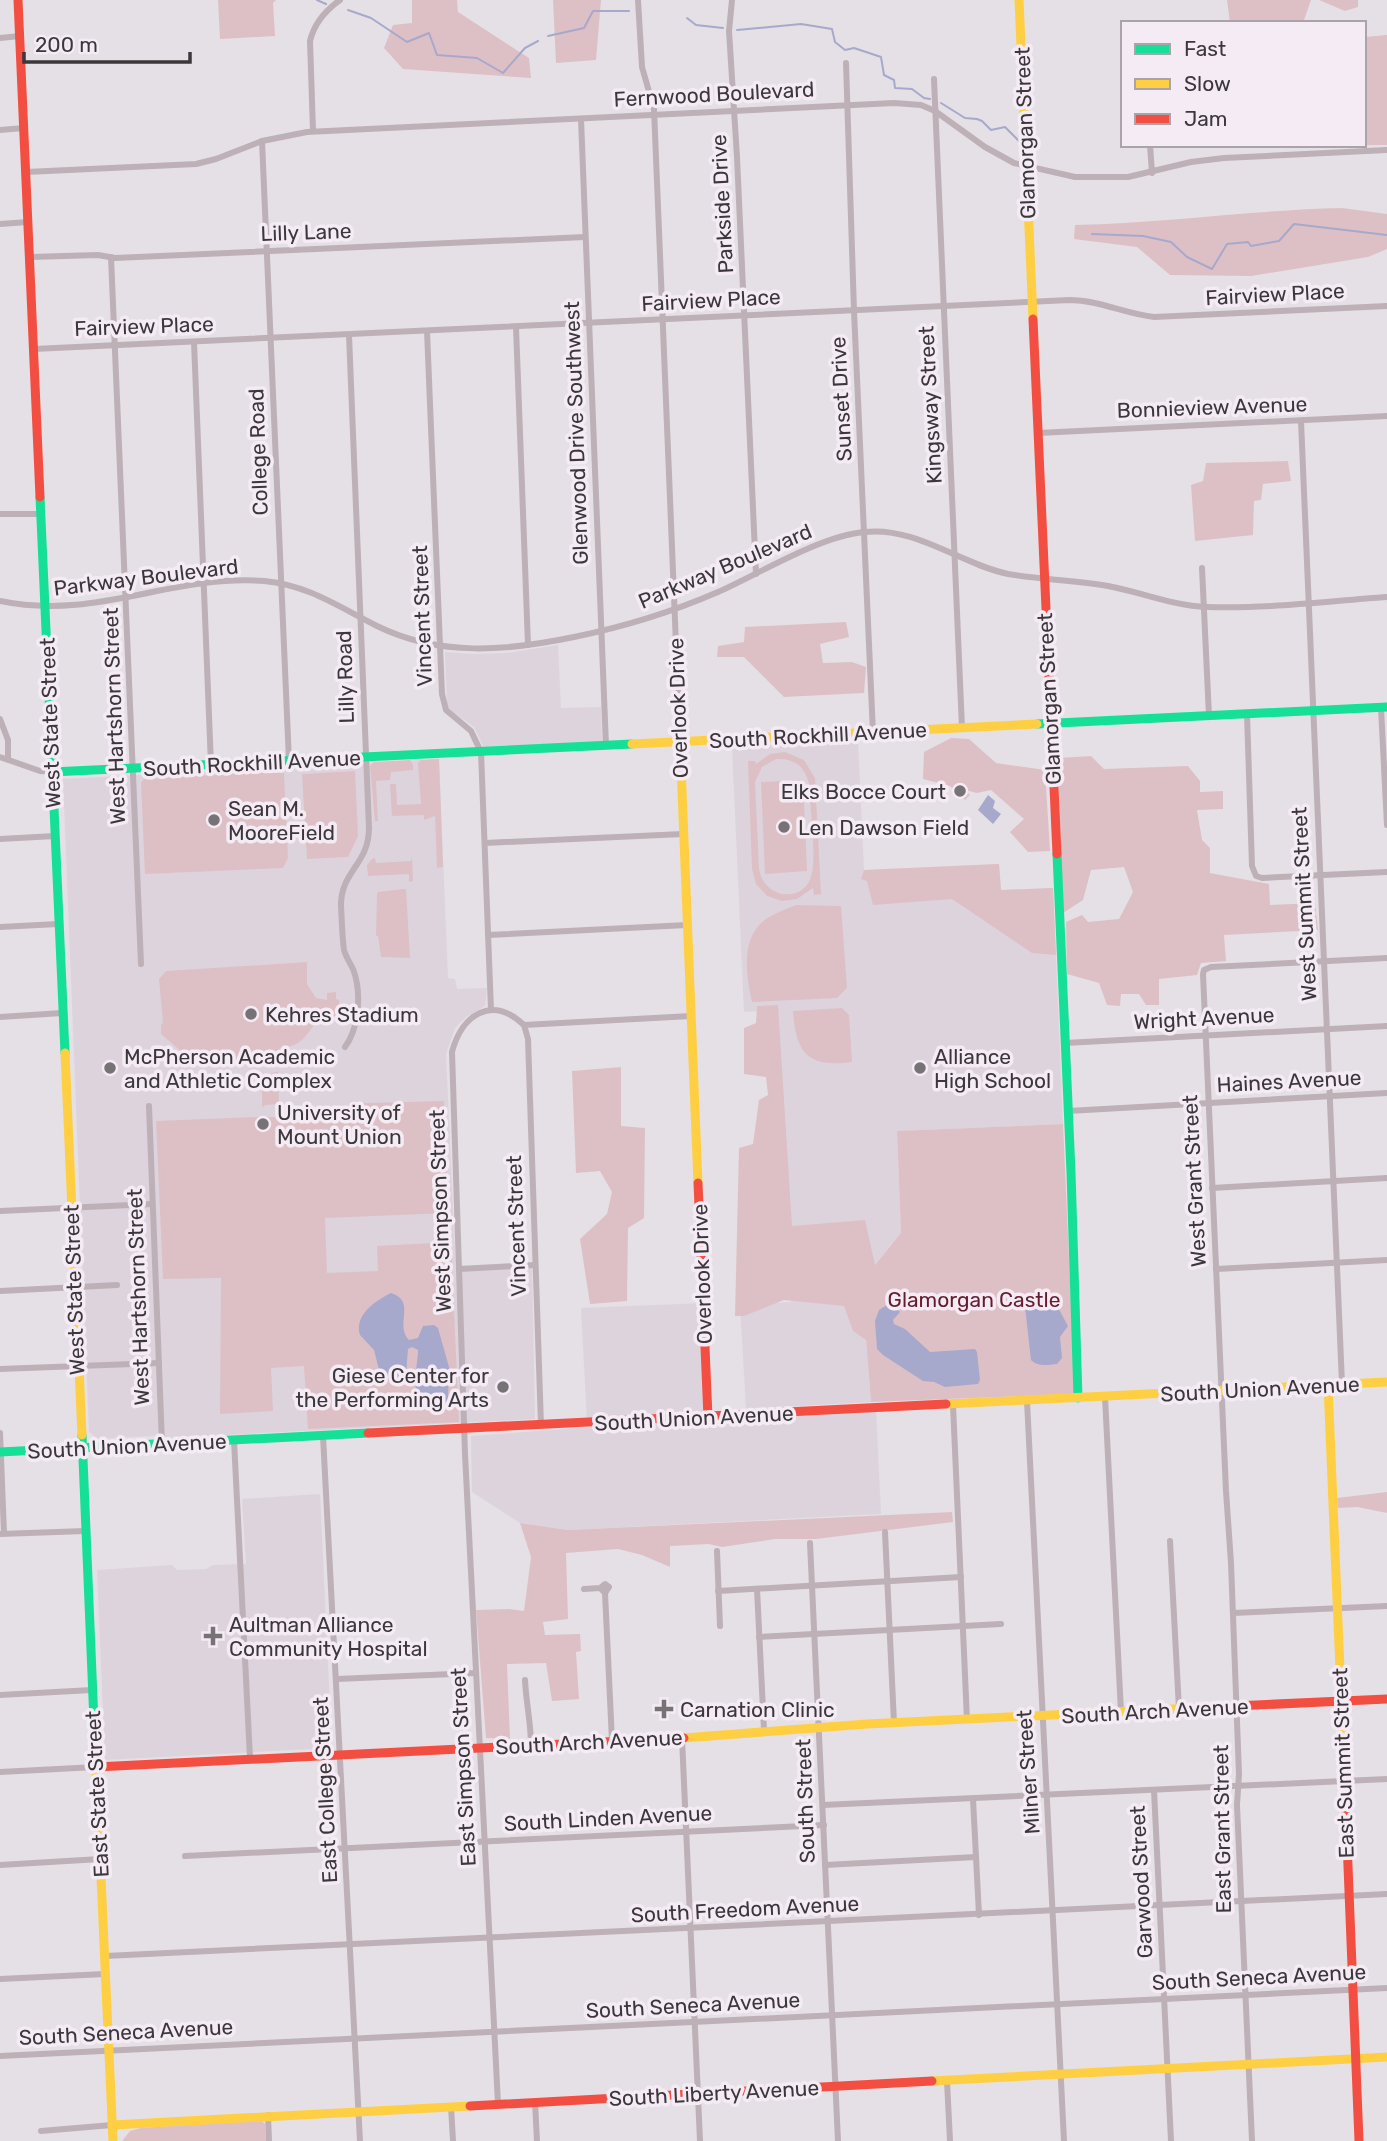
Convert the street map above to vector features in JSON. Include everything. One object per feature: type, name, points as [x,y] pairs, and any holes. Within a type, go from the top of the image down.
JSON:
[{"type":"main road","name":"West State Street","points":[[18,0],[81,1447]]},
{"type":"main road","name":"Glamorgan Street","points":[[1019,0],[1068,1111],[1078,1398]]},
{"type":"main road","name":"South Rockhill Avenue","points":[[52,772],[1384,708]]},
{"type":"main road","name":"Overlook Drive","points":[[680,743],[708,1417]]},
{"type":"main road","name":"South Union Avenue","points":[[1,1452],[1387,1382]]},
{"type":"main road","name":"East Summit Street","points":[[1328,1385],[1359,2141]]},
{"type":"main road","name":"East State Street","points":[[81,1447],[113,2141]]},
{"type":"main road","name":"South Arch Avenue","points":[[96,1767],[1387,1699]]},
{"type":"main road","name":"South Liberty Avenue","points":[[112,2125],[1387,2057]]},
{"type":"street","points":[[313,131],[309,63],[311,37],[324,14],[340,0]]},
{"type":"street","name":"Overlook Drive","points":[[638,0],[642,67],[653,101],[654,116],[680,743]]},
{"type":"street","name":"Parkside Drive","points":[[732,0],[729,31],[756,574]]},
{"type":"street","points":[[0,38],[20,36]]},
{"type":"street","name":"Sunset Drive","points":[[846,63],[873,733]]},
{"type":"street","name":"Kingsway Street","points":[[934,79],[962,728]]},
{"type":"street","name":"Fernwood Boulevard","points":[[26,172],[183,166],[216,159],[262,141],[313,131],[906,103],[936,111],[996,154],[1026,167],[1061,176],[1128,177],[1191,162],[1224,158],[1387,150]]},
{"type":"street","name":"Glenwood Drive Southwest","points":[[580,119],[606,746]]},
{"type":"street","points":[[0,130],[24,128]]},
{"type":"street","name":"College Road","points":[[262,141],[289,761]]},
{"type":"street","points":[[1150,147],[1152,173]]},
{"type":"street","points":[[0,224],[28,222]]},
{"type":"street","name":"Lilly Lane","points":[[30,257],[111,257],[585,237]]},
{"type":"street","name":"West Hartshorn Street","points":[[111,257],[141,964]]},
{"type":"street","name":"Fairview Place","points":[[34,349],[1081,300],[1142,316],[1166,317],[1387,306]]},
{"type":"street","points":[[516,327],[528,645]]},
{"type":"street","name":"Vincent Street","points":[[427,331],[444,707],[451,716],[471,730],[481,752]]},
{"type":"street","name":"Lilly Road","points":[[345,1047],[353,1029],[357,1006],[354,973],[344,949],[341,902],[346,881],[364,855],[369,839],[349,335]]},
{"type":"street","points":[[194,342],[211,765]]},
{"type":"street","name":"Bonnieview Avenue","points":[[1038,433],[1387,416]]},
{"type":"street","name":"West Summit Street","points":[[1301,421],[1342,1384]]},
{"type":"street","points":[[0,514],[41,514]]},
{"type":"street","name":"Parkway Boulevard","points":[[0,601],[45,607],[78,606],[204,583],[248,581],[281,584],[324,597],[398,635],[440,646],[480,650],[528,645],[602,631],[674,610],[822,544],[864,532],[902,535],[1003,573],[1098,584],[1205,607],[1387,597]]},
{"type":"street","points":[[1202,568],[1209,716]]},
{"type":"street","points":[[1384,708],[1387,825]]},
{"type":"street","points":[[1247,714],[1252,866],[1256,876],[1262,878],[1387,872]]},
{"type":"street","points":[[0,719],[8,740],[8,759]]},
{"type":"street","points":[[481,752],[491,1010],[507,1014],[524,1025],[691,1017]]},
{"type":"street","name":"South Rockhill Avenue","points":[[0,757],[40,771],[52,772]]},
{"type":"street","points":[[485,843],[683,834]]},
{"type":"street","points":[[0,839],[55,836]]},
{"type":"street","points":[[0,927],[58,924]]},
{"type":"street","points":[[488,935],[687,925]]},
{"type":"street","points":[[1324,961],[1387,958]]},
{"type":"street","name":"West Grant Street","points":[[1221,1391],[1204,970],[1211,967],[1324,961]]},
{"type":"street","name":"West Simpson Street","points":[[464,1429],[452,1056],[463,1025],[475,1015],[491,1010]]},
{"type":"street","points":[[0,1017],[62,1013]]},
{"type":"street","name":"Vincent Street","points":[[524,1025],[528,1040],[541,1426]]},
{"type":"street","name":"Wright Avenue","points":[[1065,1043],[1387,1026]]},
{"type":"street","name":"Haines Avenue","points":[[1068,1111],[1387,1093]]},
{"type":"street","name":"West Hartshorn Street","points":[[149,1106],[162,1444]]},
{"type":"street","points":[[1212,1188],[1387,1178]]},
{"type":"street","points":[[0,1211],[152,1204]]},
{"type":"street","points":[[1216,1269],[1387,1260]]},
{"type":"street","points":[[459,1269],[535,1265]]},
{"type":"street","points":[[0,1291],[117,1285]]},
{"type":"street","points":[[0,1368],[159,1363]]},
{"type":"street","name":"East Grant Street","points":[[1221,1391],[1233,1612],[1241,1902],[1252,2141]]},
{"type":"street","points":[[1105,1396],[1121,1712]]},
{"type":"street","name":"Milner Street","points":[[1027,1401],[1064,2141]]},
{"type":"street","points":[[953,1405],[967,1720]]},
{"type":"street","name":"East Simpson Street","points":[[464,1429],[498,2104]]},
{"type":"street","points":[[0,1433],[2,1533],[85,1531]]},
{"type":"street","name":"East College Street","points":[[323,1436],[360,2141]]},
{"type":"street","points":[[234,1440],[250,1758]]},
{"type":"street","points":[[885,1532],[894,1723]]},
{"type":"street","points":[[1170,1541],[1179,1709]]},
{"type":"street","name":"South Street","points":[[810,1543],[838,2141]]},
{"type":"street","points":[[717,1551],[720,1626]]},
{"type":"street","points":[[719,1591],[961,1577]]},
{"type":"street","points":[[584,1589],[602,1591],[612,1741]]},
{"type":"street","points":[[757,1589],[764,1730]]},
{"type":"street","points":[[1233,1612],[1387,1606]]},
{"type":"street","points":[[759,1637],[1000,1624]]},
{"type":"street","points":[[337,1679],[476,1673]]},
{"type":"street","points":[[524,1680],[531,1745]]},
{"type":"street","points":[[0,1695],[92,1690]]},
{"type":"street","points":[[682,1738],[700,2141]]},
{"type":"street","name":"South Arch Avenue","points":[[0,1772],[96,1767]]},
{"type":"street","points":[[823,1805],[1387,1779]]},
{"type":"street","name":"Garwood Street","points":[[1154,1790],[1171,2141]]},
{"type":"street","points":[[973,1799],[979,1915]]},
{"type":"street","name":"South Linden Avenue","points":[[184,1856],[824,1825]]},
{"type":"street","points":[[825,1865],[976,1857]]},
{"type":"street","points":[[0,1865],[100,1860]]},
{"type":"street","name":"South Freedom Avenue","points":[[105,1956],[1387,1894]]},
{"type":"street","points":[[0,1979],[105,1974]]},
{"type":"street","name":"South Seneca Avenue","points":[[0,2056],[1387,1988]]},
{"type":"street","points":[[947,2081],[950,2141]]},
{"type":"street","points":[[535,2102],[537,2141]]},
{"type":"street","points":[[451,2106],[453,2141]]},
{"type":"street","points":[[268,2115],[269,2141]]},
{"type":"street","name":"South Liberty Avenue","points":[[41,2131],[112,2125]]},
{"type":"shaded area","points":[[558,645],[561,708],[601,707],[602,741],[484,748],[474,727],[450,710],[447,704],[445,652],[507,653]]},
{"type":"shaded area","name":"Alliance High School","points":[[858,742],[864,870],[999,864],[1001,890],[1053,888],[1063,1124],[897,1131],[901,1233],[861,1282],[871,1402],[746,1409],[740,1305],[791,1302],[791,1289],[777,1010],[744,1012],[732,747]]},
{"type":"shaded area","name":"University of Mount Union","points":[[439,759],[448,978],[455,979],[457,989],[487,988],[485,1006],[466,1017],[455,1028],[446,1054],[456,1271],[532,1267],[535,1419],[168,1438],[155,1436],[98,1439],[89,1432],[63,779]]},
{"type":"shaded area","points":[[704,1303],[708,1418],[876,1409],[881,1514],[568,1530],[520,1523],[472,1492],[471,1436],[703,1419],[587,1423],[581,1308]]},
{"type":"shaded area","name":"Aultman Alliance Community Hospital","points":[[320,1494],[332,1748],[105,1760],[97,1570],[172,1565],[177,1570],[206,1569],[213,1565],[246,1564],[242,1499]]},
{"type":"green space","points":[[218,0],[276,0],[273,3],[275,36],[220,39]]},
{"type":"green space","points":[[412,0],[457,0],[458,12],[529,58],[531,78],[403,69],[384,48],[393,25],[412,23]]},
{"type":"green space","points":[[553,0],[601,0],[596,60],[556,63]]},
{"type":"green space","points":[[1227,0],[1311,0],[1304,21],[1230,21]]},
{"type":"green space","points":[[1319,0],[1358,0],[1358,7],[1345,11]]},
{"type":"green space","points":[[1387,35],[1387,145],[1366,145],[1366,37]]},
{"type":"green space","points":[[1342,208],[1387,214],[1387,249],[1368,257],[1251,276],[1170,275],[1137,247],[1074,239],[1075,225]]},
{"type":"green space","points":[[1288,461],[1291,481],[1263,484],[1261,500],[1254,501],[1253,535],[1195,541],[1191,485],[1203,481],[1206,463]]},
{"type":"green space","points":[[846,622],[849,637],[820,644],[823,663],[852,662],[866,667],[864,693],[784,697],[744,657],[717,657],[718,646],[744,642],[745,627]]},
{"type":"green space","points":[[951,738],[969,739],[996,763],[1045,770],[1050,851],[1028,852],[1010,832],[1024,819],[991,790],[977,793],[965,790],[970,795],[965,800],[950,786],[923,779],[924,752]]},
{"type":"green space","points":[[785,752],[804,760],[815,778],[821,894],[814,895],[813,888],[797,899],[782,901],[767,896],[756,884],[752,869],[748,761],[755,761],[756,764],[770,754]],"holes":[[[776,759],[789,760],[802,768],[809,784],[812,873],[808,883],[794,894],[776,892],[762,879],[759,869],[755,782],[762,767]]]},
{"type":"green space","points":[[1091,756],[1104,769],[1188,766],[1200,781],[1200,792],[1223,791],[1223,809],[1197,810],[1202,840],[1210,848],[1210,873],[1269,884],[1270,905],[1315,903],[1318,930],[1224,935],[1226,961],[1201,963],[1197,975],[1159,979],[1159,1005],[1146,1005],[1139,994],[1121,994],[1120,1006],[1107,1005],[1099,983],[1067,974],[1066,922],[1082,915],[1088,922],[1119,919],[1133,892],[1124,867],[1091,870],[1083,900],[1063,913],[1058,758]]},
{"type":"green space","points":[[439,759],[443,867],[437,868],[435,816],[424,820],[424,815],[392,816],[390,784],[396,784],[397,805],[421,804],[418,763],[421,760]]},
{"type":"green space","points":[[410,760],[413,770],[391,772],[390,780],[376,781],[378,821],[375,821],[370,766],[374,762]]},
{"type":"green space","points":[[355,771],[358,836],[348,857],[307,859],[302,774]]},
{"type":"green space","name":"Sean M. MooreField","points":[[284,773],[288,858],[283,868],[145,874],[141,783],[144,779]]},
{"type":"green space","name":"Len Dawson Field","points":[[803,780],[807,871],[765,874],[761,782]]},
{"type":"green space","points":[[412,856],[413,881],[409,882],[409,874],[368,876],[367,865],[372,859],[375,858],[376,863],[411,861]]},
{"type":"green space","points":[[999,864],[1001,890],[1053,888],[1056,955],[1032,953],[952,899],[873,905],[867,881],[861,879],[864,870]]},
{"type":"green space","points":[[406,889],[410,958],[381,957],[376,936],[378,892]]},
{"type":"green space","points":[[796,905],[841,906],[847,988],[837,998],[752,1002],[747,957],[752,936],[766,919]]},
{"type":"green space","name":"Kehres Stadium","points":[[307,962],[307,984],[316,998],[327,1000],[327,993],[336,992],[340,1017],[320,1018],[304,1038],[289,1047],[280,1048],[279,1056],[267,1057],[267,1062],[212,1064],[212,1059],[190,1059],[161,1034],[163,1023],[159,979],[166,971]]},
{"type":"green space","name":"Glamorgan Castle","points":[[778,1005],[792,1226],[865,1220],[875,1265],[901,1233],[897,1131],[1063,1124],[1075,1394],[871,1402],[866,1340],[853,1331],[844,1306],[784,1300],[744,1316],[735,1316],[739,1148],[753,1144],[759,1100],[768,1095],[766,1077],[744,1074],[744,1028],[756,1023],[757,1006]]},
{"type":"green space","points":[[842,1008],[849,1015],[852,1062],[814,1060],[801,1047],[797,1038],[793,1011]]},
{"type":"green space","points":[[621,1067],[621,1126],[645,1128],[644,1218],[628,1228],[627,1301],[590,1304],[580,1239],[607,1214],[612,1192],[600,1171],[576,1173],[572,1071]]},
{"type":"green space","points":[[278,1072],[279,1104],[262,1107],[262,1078]]},
{"type":"green space","points":[[351,1101],[444,1101],[448,1213],[325,1218],[327,1273],[378,1271],[377,1246],[451,1242],[459,1422],[308,1429],[304,1366],[271,1368],[273,1411],[220,1414],[221,1278],[163,1279],[156,1121],[258,1117],[344,1118]]},
{"type":"green space","points":[[1387,1492],[1387,1513],[1357,1507],[1338,1508],[1337,1498]]},
{"type":"green space","points":[[952,1512],[953,1522],[816,1539],[775,1539],[722,1547],[709,1544],[670,1546],[670,1567],[642,1555],[618,1549],[566,1553],[568,1619],[543,1622],[545,1635],[580,1634],[581,1651],[576,1652],[579,1699],[552,1701],[546,1663],[507,1664],[510,1739],[486,1738],[476,1610],[524,1611],[531,1557],[520,1523],[568,1530]]},
{"type":"green space","points":[[261,2120],[265,2124],[266,2141],[122,2141],[130,2131],[141,2128]]},
{"type":"water","points":[[988,795],[995,801],[993,808],[1001,814],[993,824],[978,810]]},
{"type":"water","points":[[391,1293],[403,1302],[405,1334],[409,1340],[418,1338],[423,1326],[434,1325],[438,1328],[449,1367],[448,1400],[441,1406],[425,1402],[416,1390],[418,1350],[412,1347],[408,1349],[406,1375],[403,1379],[391,1381],[381,1378],[374,1350],[360,1335],[363,1315]]},
{"type":"water","points":[[1033,1295],[1051,1301],[1059,1309],[1068,1326],[1060,1337],[1062,1358],[1057,1364],[1040,1365],[1031,1360],[1025,1307],[1028,1297]]},
{"type":"water","points":[[890,1303],[900,1312],[893,1320],[894,1324],[905,1329],[930,1352],[975,1349],[980,1380],[978,1384],[945,1387],[923,1381],[883,1355],[877,1349],[875,1321],[879,1310]]},
{"type":"waterway","points":[[317,0],[326,4]]},
{"type":"waterway","points":[[348,10],[371,18],[407,42],[429,33],[437,55],[477,58],[503,73],[525,48],[538,41]]},
{"type":"waterway","points":[[548,36],[584,28],[593,11],[629,11]]},
{"type":"waterway","points":[[687,18],[696,25],[723,28]]},
{"type":"waterway","points":[[737,30],[801,24],[832,29],[835,42],[845,50],[854,48],[881,57],[884,75],[894,80],[895,88],[912,89],[930,99]]},
{"type":"waterway","points":[[941,103],[965,118],[982,121],[991,130],[1005,127],[1021,143]]},
{"type":"waterway","points":[[1092,234],[1143,236],[1171,242],[1187,257],[1212,269],[1227,244],[1248,242],[1251,246],[1279,241],[1294,224],[1387,235]]},
{"type":"traffic: fast","points":[[40,497],[65,1053]]},
{"type":"traffic: fast","points":[[1037,724],[1387,707]]},
{"type":"traffic: fast","points":[[52,772],[632,744]]},
{"type":"traffic: fast","points":[[1057,854],[1078,1398]]},
{"type":"traffic: fast","points":[[0,1452],[368,1433]]},
{"type":"traffic: fast","points":[[82,1435],[95,1746]]},
{"type":"traffic: slow","points":[[1019,0],[1033,319]]},
{"type":"traffic: slow","points":[[632,744],[1037,724]]},
{"type":"traffic: slow","points":[[680,742],[698,1183]]},
{"type":"traffic: slow","points":[[65,1053],[82,1435]]},
{"type":"traffic: slow","points":[[946,1404],[1387,1382]]},
{"type":"traffic: slow","points":[[1328,1385],[1343,1741]]},
{"type":"traffic: slow","points":[[684,1738],[867,1724],[1213,1707]]},
{"type":"traffic: slow","points":[[95,1746],[113,2141]]},
{"type":"traffic: slow","points":[[932,2081],[1387,2057]]},
{"type":"traffic: slow","points":[[112,2125],[470,2106]]},
{"type":"traffic: jam","points":[[18,0],[40,497]]},
{"type":"traffic: jam","points":[[1033,319],[1057,854]]},
{"type":"traffic: jam","points":[[698,1183],[708,1417]]},
{"type":"traffic: jam","points":[[368,1433],[946,1404]]},
{"type":"traffic: jam","points":[[1213,1707],[1387,1699]]},
{"type":"traffic: jam","points":[[96,1767],[684,1738]]},
{"type":"traffic: jam","points":[[1343,1741],[1359,2141]]},
{"type":"traffic: jam","points":[[470,2106],[932,2081]]},
{"type":"place","name":"Elks Bocce Court","points":[[960,791]]},
{"type":"place","name":"Sean M. MooreField","points":[[214,820]]},
{"type":"place","name":"Len Dawson Field","points":[[784,827]]},
{"type":"place","name":"Kehres Stadium","points":[[251,1014]]},
{"type":"place","name":"McPherson Academic and Athletic Complex","points":[[110,1068]]},
{"type":"place","name":"Alliance High School","points":[[920,1068]]},
{"type":"place","name":"University of Mount Union","points":[[263,1124]]},
{"type":"place","name":"Giese Center for the Performing Arts","points":[[503,1387]]},
{"type":"place","name":"Aultman Alliance Community Hospital","points":[[213,1636]]},
{"type":"place","name":"Carnation Clinic","points":[[664,1709]]}]
